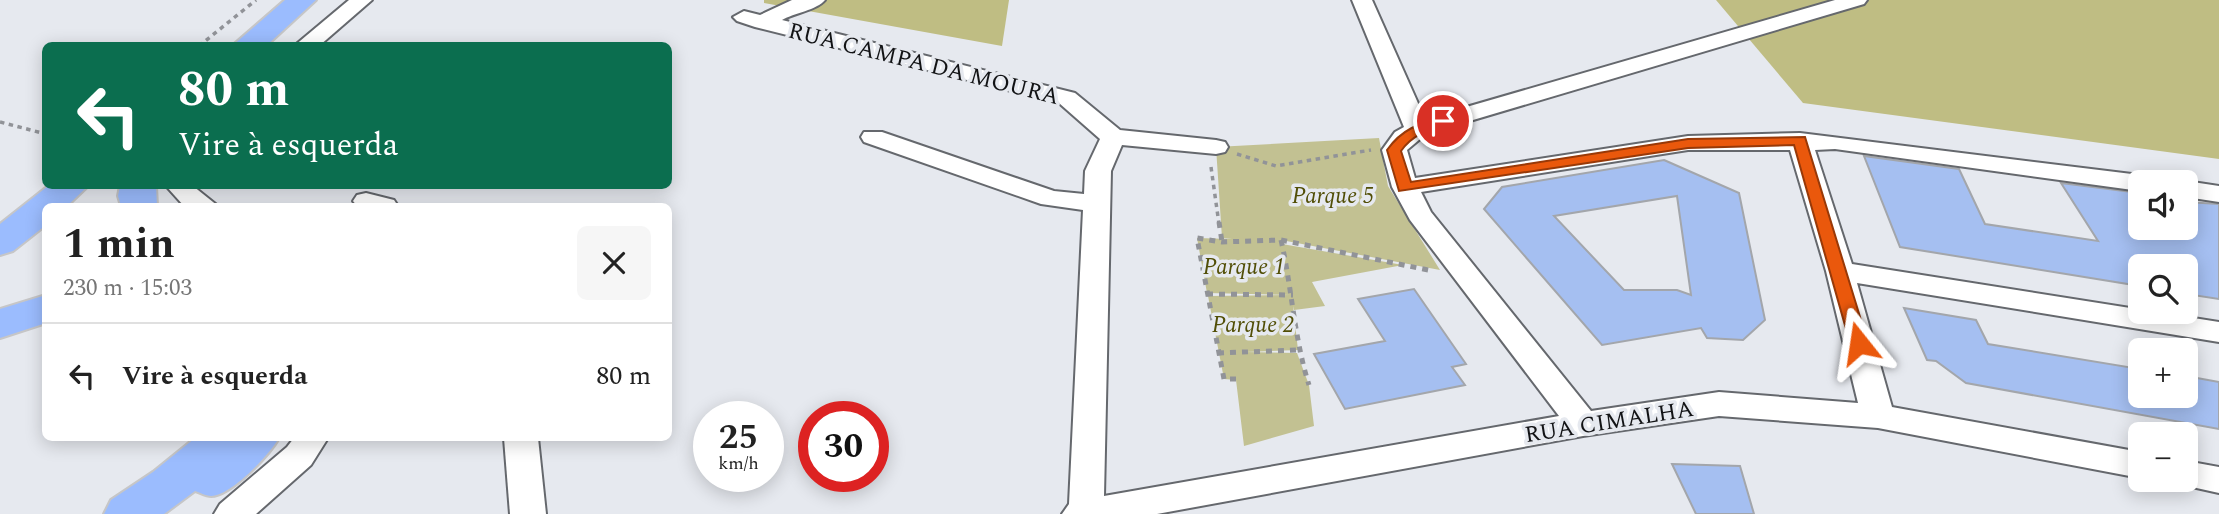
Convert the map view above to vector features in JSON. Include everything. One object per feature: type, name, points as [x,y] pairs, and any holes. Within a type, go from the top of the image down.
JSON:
[{"type":"highway","points":[[252,42],[302,0]]},
{"type":"highway","points":[[49,203],[66,189]]},
{"type":"highway","points":[[77,203],[93,189]]},
{"type":"highway","points":[[0,243],[42,209]]},
{"type":"highway","points":[[0,270],[42,233]]},
{"type":"highway","points":[[0,324],[42,309]]},
{"type":"highway","points":[[128,514],[178,478],[221,441]]},
{"type":"highway","points":[[160,514],[200,487],[253,441]]},
{"type":"street","points":[[310,42],[362,0]]},
{"type":"street","name":"RUA CAMPA DA MOURA","points":[[815,0],[753,20],[1067,98],[1113,137]]},
{"type":"street","points":[[1362,0],[1417,129]]},
{"type":"street","points":[[1583,424],[1419,214],[1405,187],[1394,150],[1404,137],[1417,129],[1857,0]]},
{"type":"street","points":[[873,137],[1050,198],[1096,203]]},
{"type":"street","points":[[1083,513],[1098,170],[1113,137],[1212,147]]},
{"type":"street","points":[[1405,187],[1688,143],[1800,140],[1835,142],[2128,181]]},
{"type":"street","points":[[1800,140],[1840,271],[1878,416]]},
{"type":"street","points":[[182,189],[198,203]]},
{"type":"street","points":[[2198,191],[2219,194]]},
{"type":"street","points":[[1840,271],[2219,332]]},
{"type":"street","name":"RUA CIMALHA","points":[[1083,513],[1583,424],[1719,404],[1878,416],[2128,463]]},
{"type":"street","points":[[232,514],[299,456],[309,441]]},
{"type":"street","points":[[521,441],[528,514]]},
{"type":"street","points":[[2198,476],[2219,480]]},
{"type":"path","points":[[204,42],[256,0]]},
{"type":"path","points":[[0,122],[42,133]]},
{"type":"path","points":[[1222,242],[1212,147],[1276,166],[1300,164],[1360,150],[1394,150]]},
{"type":"path","points":[[1236,379],[1224,379],[1197,238],[1222,242],[1281,240],[1473,280]]},
{"type":"path","points":[[1281,240],[1293,295],[1298,350],[1309,385]]},
{"type":"path","points":[[1207,294],[1293,295]]},
{"type":"path","points":[[1218,353],[1298,350]]},
{"type":"green space","points":[[1379,138],[1388,186],[1440,270],[1281,240],[1282,244],[1403,265],[1312,282],[1325,306],[1294,310],[1293,306],[1298,350],[1245,352],[1297,353],[1309,385],[1314,426],[1244,446],[1236,380],[1224,379],[1208,296],[1291,295],[1207,293],[1197,238],[1232,239],[1222,238],[1216,147]]},
{"type":"shaded area","points":[[764,0],[1009,0],[1002,46],[764,3]]},
{"type":"shaded area","points":[[1716,0],[2219,0],[2219,159],[1803,103]]},
{"type":"building","points":[[1864,156],[1959,169],[1985,224],[2098,241],[2061,183],[2128,191],[2128,240],[2198,240],[2198,203],[2219,204],[2219,299],[2198,296],[2198,254],[2128,254],[2128,284],[1900,247]]},
{"type":"building","points":[[1664,160],[1739,193],[1765,320],[1743,340],[1707,338],[1701,328],[1602,345],[1484,209],[1502,187]],"holes":[[[1677,196],[1691,295],[1677,290],[1624,290],[1554,216]]]},
{"type":"building","points":[[1414,289],[1466,364],[1452,367],[1465,385],[1345,409],[1314,354],[1385,341],[1358,299]]},
{"type":"building","points":[[1904,308],[1976,320],[1988,344],[2128,367],[2128,408],[2198,408],[2198,378],[2219,382],[2219,429],[2198,425],[2198,422],[2180,422],[1966,383],[1936,361],[1927,360]]},
{"type":"building","points":[[1672,464],[1740,466],[1754,514],[1696,514]]},
{"type":"route","points":[[1443,121],[1417,129],[1404,137],[1394,150],[1405,187],[1688,143],[1800,140],[1859,343]]},
{"type":"park label","name":"Parque 5","points":[[1333,195]]},
{"type":"park label","name":"Parque 1","points":[[1244,266]]},
{"type":"park label","name":"Parque 2","points":[[1253,324]]}]
